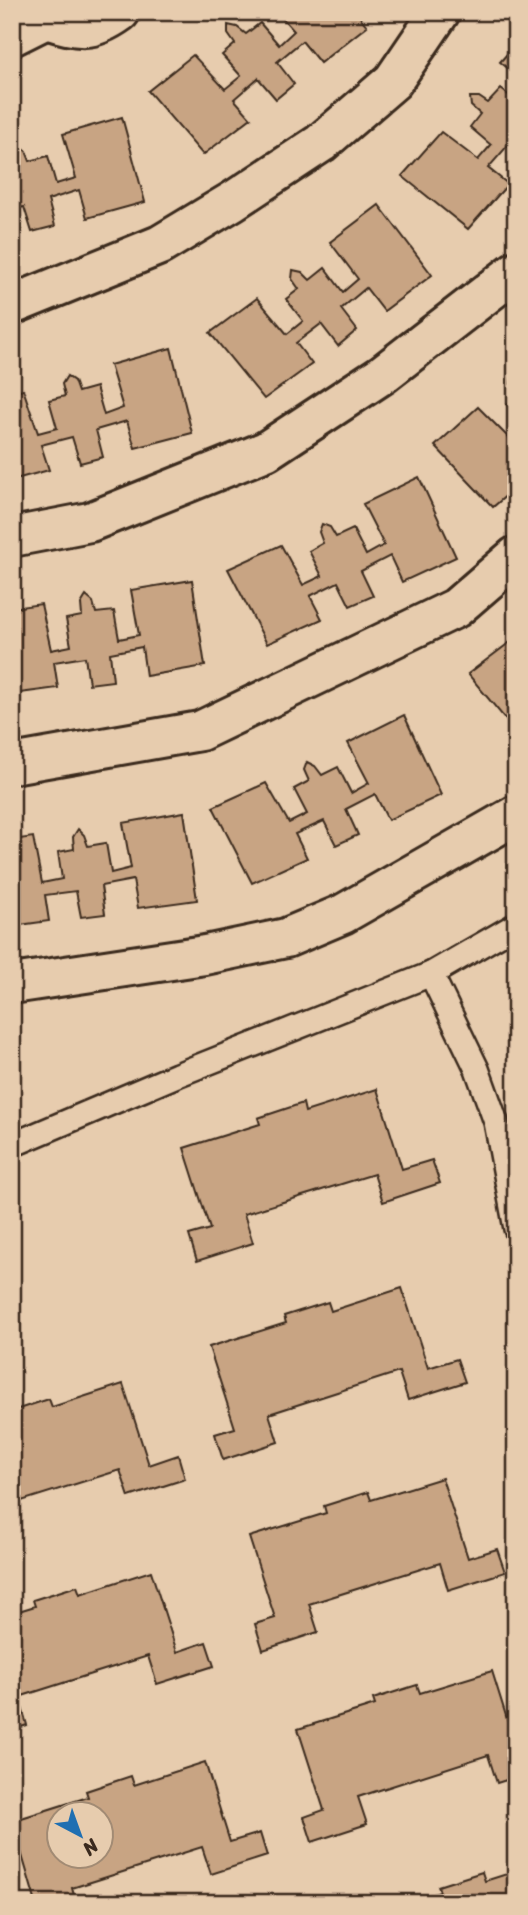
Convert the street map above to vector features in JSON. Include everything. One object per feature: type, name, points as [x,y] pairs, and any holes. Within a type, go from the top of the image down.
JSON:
[{"type":"street","points":[[12,36],[48,16],[77,28],[98,26],[120,12]]},
{"type":"street","points":[[12,305],[160,244],[233,201],[321,143],[393,81],[440,12]]},
{"type":"street","points":[[12,537],[90,522],[266,451],[383,374],[516,271]]},
{"type":"street","points":[[12,764],[200,731],[456,608],[516,556]]},
{"type":"street","points":[[12,984],[205,956],[286,938],[343,914],[516,815]]},
{"type":"lane","points":[[12,1145],[177,1075],[431,974],[516,925]]},
{"type":"lane","points":[[431,974],[477,1069],[496,1122],[516,1229]]},
{"type":"building","points":[[277,12],[356,12],[367,26],[320,63],[302,41],[277,62],[294,84],[276,99],[258,78],[234,99],[251,118],[203,155],[148,91],[193,55],[225,89],[241,76],[222,55],[235,44],[228,34],[228,25],[237,27],[246,34],[260,23],[279,45],[294,31]]},
{"type":"building","points":[[516,44],[516,75],[500,62]]},
{"type":"building","points":[[501,89],[516,101],[516,149],[509,144],[488,168],[508,184],[468,229],[402,176],[441,132],[478,160],[491,145],[470,127],[480,114],[471,106],[470,97],[479,97],[488,103]]},
{"type":"building","points":[[122,117],[145,202],[87,218],[79,190],[48,200],[55,226],[32,232],[24,207],[12,210],[12,166],[17,165],[14,153],[19,145],[26,151],[30,161],[48,156],[56,184],[76,178],[63,134]]},
{"type":"building","points":[[379,205],[432,275],[384,311],[366,288],[341,309],[357,330],[338,346],[321,324],[296,343],[312,364],[264,399],[210,333],[257,298],[287,334],[303,321],[286,299],[299,289],[292,279],[293,270],[302,272],[310,280],[325,268],[343,292],[358,279],[330,242]]},
{"type":"building","points":[[171,348],[192,433],[135,448],[127,421],[96,430],[103,457],[80,463],[72,437],[41,445],[49,470],[12,480],[12,392],[23,389],[38,433],[57,428],[49,400],[65,396],[62,384],[67,376],[74,381],[78,392],[96,387],[104,415],[123,408],[110,365]]},
{"type":"building","points":[[512,375],[516,376],[516,390],[511,384]]},
{"type":"building","points":[[516,397],[516,415],[507,405]]},
{"type":"building","points":[[478,407],[511,440],[516,435],[516,487],[493,507],[435,446]]},
{"type":"building","points":[[419,477],[456,557],[402,582],[390,556],[361,571],[373,596],[350,606],[338,582],[310,596],[322,619],[267,644],[228,569],[281,545],[303,585],[322,576],[309,551],[323,543],[319,532],[322,524],[330,527],[336,537],[353,529],[366,555],[384,545],[363,504]]},
{"type":"building","points":[[192,580],[205,666],[146,676],[142,647],[110,653],[113,681],[89,684],[85,657],[54,662],[58,688],[12,694],[12,608],[41,604],[51,650],[71,646],[66,619],[82,616],[81,604],[86,596],[93,602],[96,613],[114,611],[119,639],[139,635],[131,590]]},
{"type":"building","points":[[514,639],[516,641],[516,732],[468,674]]},
{"type":"building","points":[[404,715],[441,795],[388,820],[375,794],[346,809],[358,835],[336,845],[324,821],[295,834],[307,858],[252,883],[213,807],[266,783],[289,823],[307,814],[294,789],[309,781],[304,770],[307,762],[315,766],[322,775],[338,767],[351,793],[369,783],[348,743]]},
{"type":"building","points":[[184,812],[197,900],[138,908],[133,880],[101,886],[105,914],[81,917],[76,891],[45,895],[49,921],[12,926],[12,840],[33,837],[42,883],[62,879],[58,852],[74,849],[73,837],[78,829],[84,835],[88,846],[106,843],[111,873],[131,868],[123,823]]},
{"type":"building","points":[[377,1089],[402,1169],[432,1160],[440,1183],[383,1202],[374,1174],[244,1214],[253,1243],[197,1261],[189,1235],[210,1229],[184,1148],[260,1124],[258,1118],[303,1103],[305,1112]]},
{"type":"building","points":[[402,1288],[428,1368],[457,1359],[465,1382],[408,1400],[399,1372],[269,1414],[278,1442],[223,1460],[215,1434],[235,1428],[209,1347],[286,1323],[284,1316],[328,1302],[331,1311]]},
{"type":"building","points":[[123,1384],[149,1465],[178,1455],[185,1479],[129,1497],[120,1470],[12,1504],[12,1411],[49,1399],[52,1407]]},
{"type":"building","points":[[442,1478],[468,1558],[497,1549],[505,1572],[448,1590],[440,1563],[309,1604],[318,1632],[263,1650],[255,1624],[275,1618],[249,1537],[326,1513],[324,1506],[368,1492],[371,1500]]},
{"type":"building","points":[[151,1571],[177,1652],[206,1642],[214,1666],[157,1684],[148,1656],[19,1697],[27,1725],[12,1730],[12,1613],[35,1606],[33,1600],[77,1586],[80,1594]]},
{"type":"building","points":[[492,1671],[516,1748],[516,1777],[497,1783],[488,1755],[358,1797],[367,1824],[312,1842],[304,1817],[324,1810],[298,1729],[375,1705],[373,1699],[417,1685],[420,1693]]},
{"type":"building","points":[[205,1762],[230,1842],[260,1833],[267,1856],[211,1874],[202,1847],[72,1888],[76,1903],[36,1903],[12,1821],[46,1810],[46,1870],[116,1870],[116,1800],[78,1800],[88,1797],[86,1791],[131,1776],[134,1785]]},
{"type":"building","points":[[516,1871],[516,1903],[407,1903],[440,1892],[438,1886],[482,1872],[485,1881]]}]
